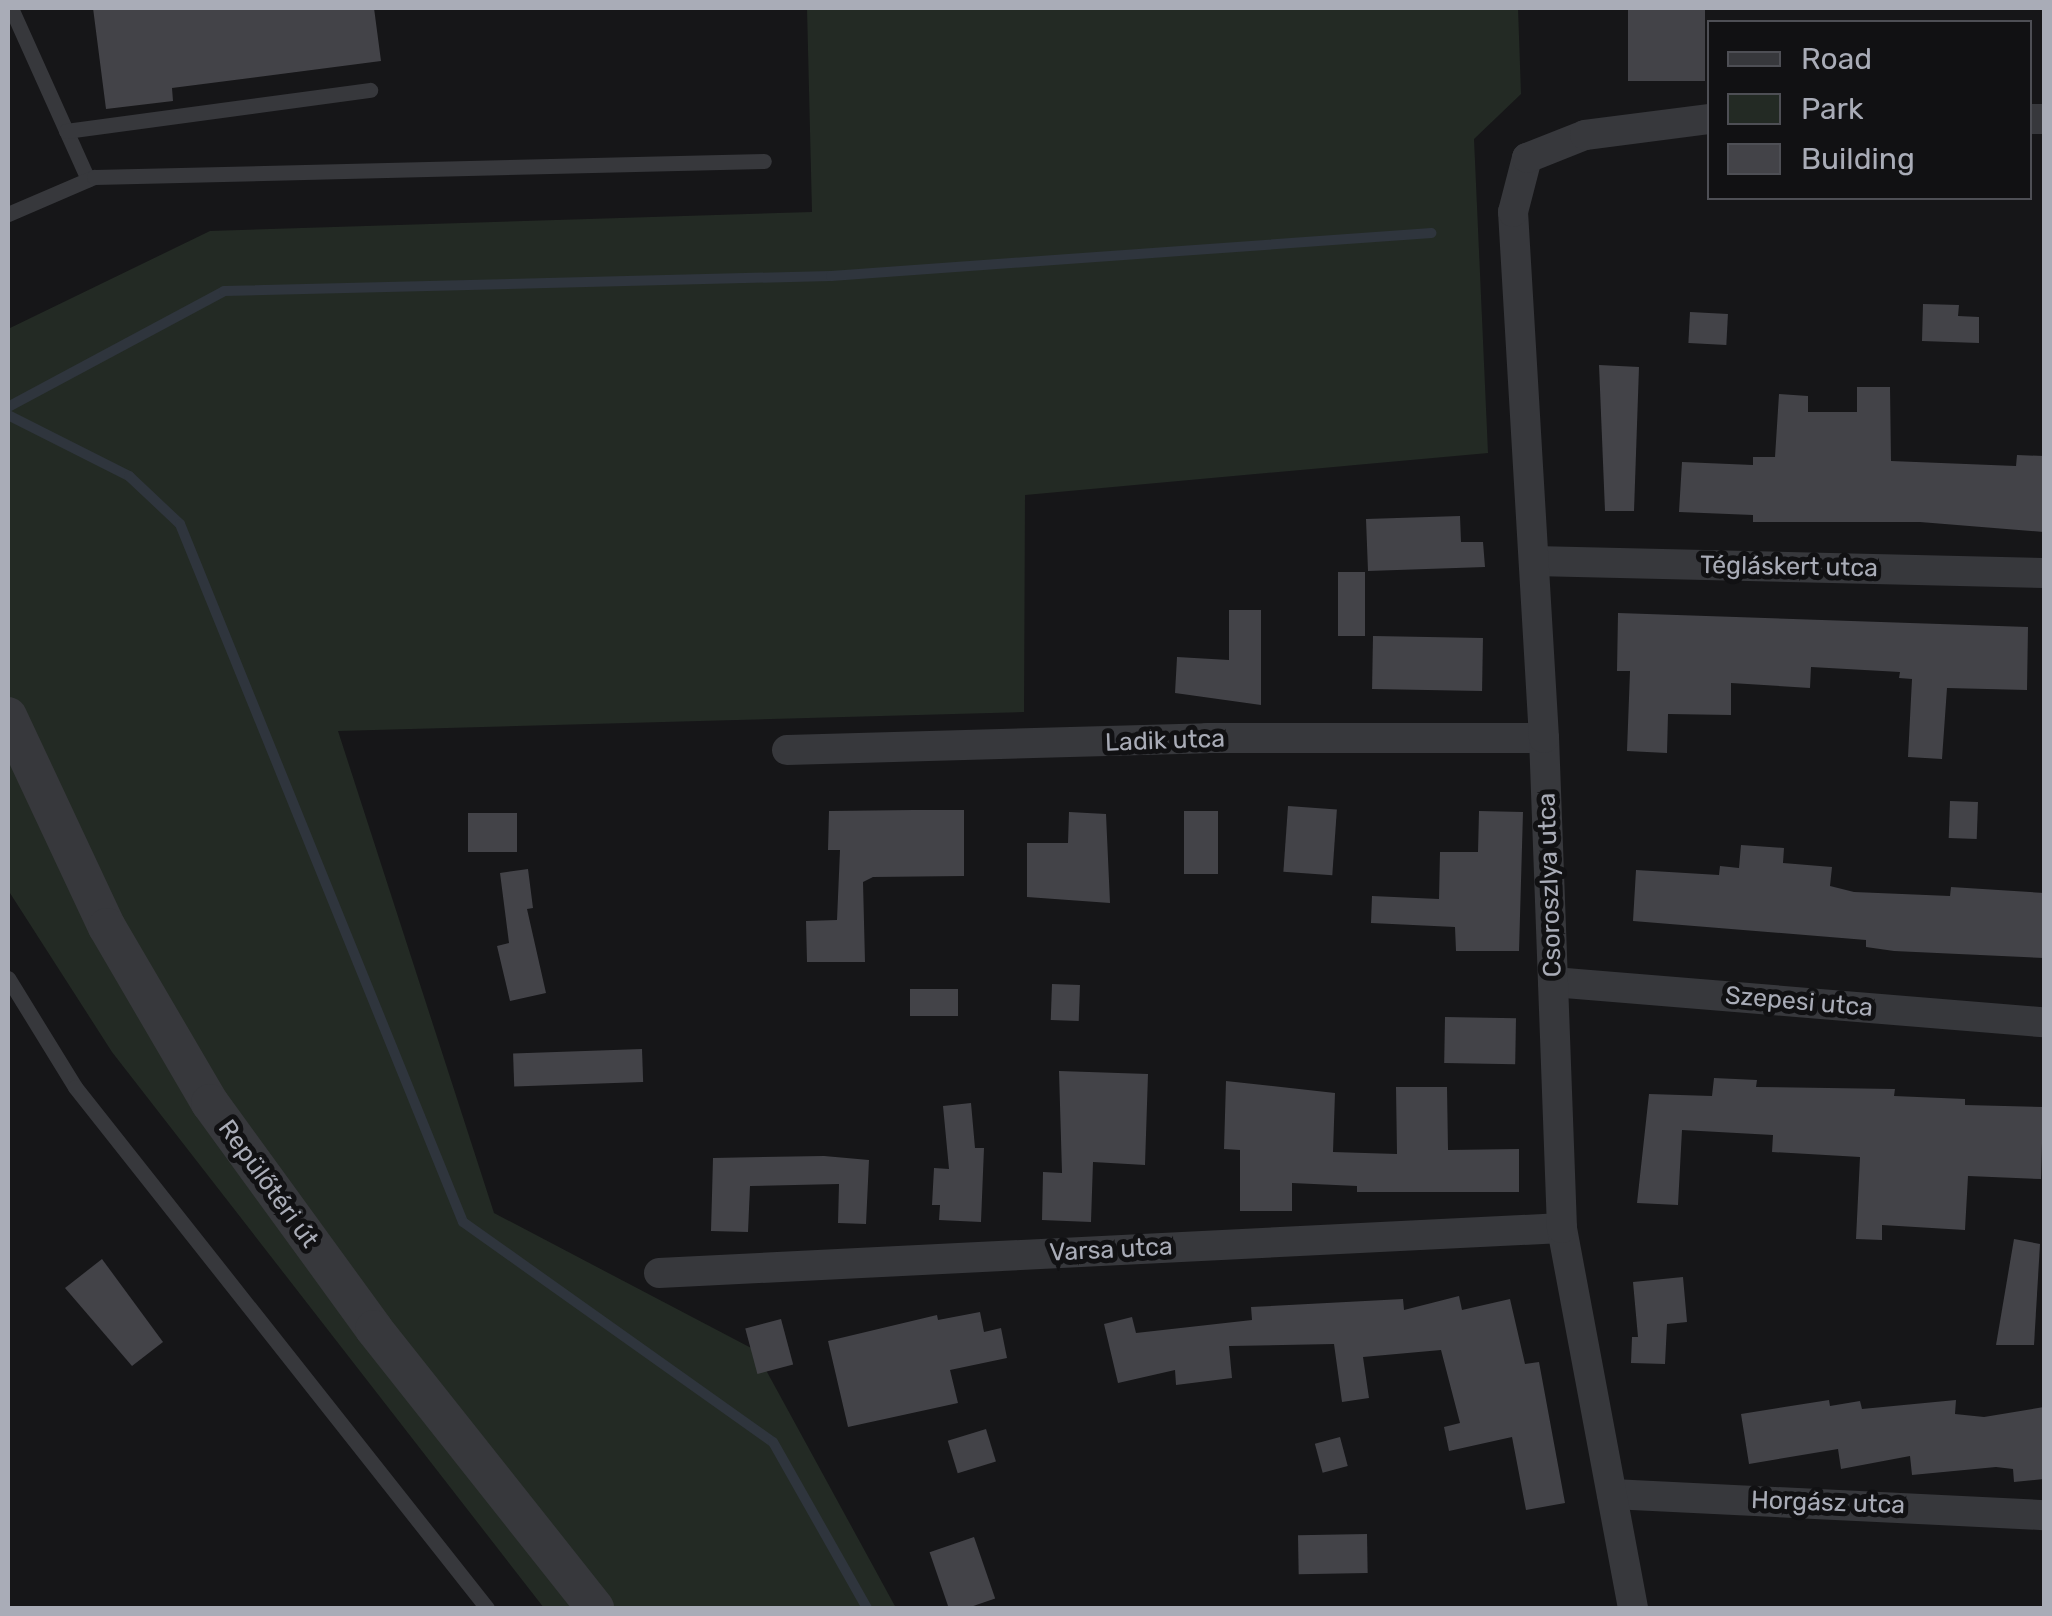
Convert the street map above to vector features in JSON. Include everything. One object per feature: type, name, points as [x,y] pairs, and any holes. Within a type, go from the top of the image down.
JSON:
[{"type":"street","name":"Csoroszlya utca","points":[[1633,1608],[1562,1228],[1544,738],[1513,212],[1527,158],[1585,135],[1707,119]]},
{"type":"street","name":"Tégláskert utca","points":[[1534,562],[2044,573]]},
{"type":"street","name":"Repülőtéri út","points":[[8,716],[107,927],[210,1103],[374,1328],[595,1608]]},
{"type":"street","name":"Ladik utca","points":[[787,750],[1207,738],[1544,738]]},
{"type":"street","name":"Szepesi utca","points":[[1554,982],[2044,1022]]},
{"type":"street","name":"Varsa utca","points":[[659,1272],[1562,1228]]},
{"type":"street","name":"Horgász utca","points":[[1612,1494],[2044,1515]]},
{"type":"lane","points":[[11,8],[88,180]]},
{"type":"lane","points":[[66,131],[370,90]]},
{"type":"lane","points":[[8,214],[88,180],[764,160]]},
{"type":"lane","points":[[8,978],[75,1087],[487,1608]]},
{"type":"green space","points":[[807,8],[1518,8],[1521,94],[1474,139],[1488,453],[1025,495],[1024,712],[338,731],[494,1213],[755,1350],[896,1608],[544,1608],[112,1052],[8,890],[8,329],[210,231],[812,212]]},
{"type":"building","points":[[93,8],[374,8],[381,61],[172,88],[173,101],[106,109]]},
{"type":"building","points":[[1628,8],[1705,8],[1705,81],[1628,81]]},
{"type":"building","points":[[1923,304],[1959,305],[1958,316],[1979,317],[1979,343],[1922,341]]},
{"type":"building","points":[[1690,312],[1728,314],[1726,345],[1688,343]]},
{"type":"building","points":[[1599,365],[1639,367],[1634,511],[1605,511]]},
{"type":"building","points":[[1857,387],[1890,387],[1891,461],[2016,466],[2017,455],[2044,456],[2044,532],[1920,522],[1753,522],[1753,515],[1679,512],[1682,462],[1753,465],[1753,457],[1775,457],[1779,394],[1808,396],[1808,412],[1857,412]]},
{"type":"building","points":[[1460,516],[1461,542],[1483,542],[1485,567],[1368,571],[1366,519]]},
{"type":"building","points":[[1338,572],[1365,572],[1365,636],[1338,636]]},
{"type":"building","points":[[1229,610],[1261,610],[1261,705],[1175,693],[1177,657],[1229,660]]},
{"type":"building","points":[[1618,613],[2028,627],[2027,690],[1947,688],[1942,759],[1908,757],[1912,679],[1899,678],[1900,672],[1811,667],[1810,688],[1731,683],[1731,715],[1668,714],[1667,753],[1627,751],[1630,671],[1617,671]]},
{"type":"building","points":[[1373,636],[1483,638],[1482,691],[1372,689]]},
{"type":"building","points":[[1950,801],[1978,802],[1977,839],[1949,838]]},
{"type":"building","points":[[1288,806],[1337,809],[1332,875],[1283,872]]},
{"type":"building","points":[[964,810],[964,876],[873,877],[863,882],[865,962],[807,962],[806,921],[837,920],[840,850],[828,850],[829,811]]},
{"type":"building","points":[[1184,811],[1218,811],[1218,874],[1184,874]]},
{"type":"building","points":[[1479,811],[1523,812],[1519,951],[1456,951],[1455,927],[1371,923],[1372,896],[1439,899],[1440,852],[1478,852]]},
{"type":"building","points":[[1069,812],[1106,814],[1110,903],[1027,897],[1027,843],[1068,843]]},
{"type":"building","points":[[468,813],[517,813],[517,852],[468,852]]},
{"type":"building","points":[[1741,845],[1784,848],[1783,863],[1832,867],[1830,886],[1854,892],[1950,896],[1951,887],[2044,893],[2044,958],[1894,951],[1866,947],[1866,940],[1633,921],[1636,870],[1719,875],[1720,866],[1739,868]]},
{"type":"building","points":[[528,869],[533,908],[527,909],[546,993],[510,1001],[497,946],[509,943],[500,873]]},
{"type":"building","points":[[1052,984],[1080,985],[1079,1021],[1051,1020]]},
{"type":"building","points":[[910,989],[958,989],[958,1016],[910,1016]]},
{"type":"building","points":[[1445,1017],[1516,1018],[1515,1064],[1444,1063]]},
{"type":"building","points":[[642,1049],[643,1082],[514,1086],[513,1054]]},
{"type":"building","points":[[1059,1071],[1148,1074],[1145,1165],[1093,1162],[1091,1222],[1042,1220],[1043,1172],[1062,1173]]},
{"type":"building","points":[[1714,1078],[1757,1080],[1756,1087],[1895,1089],[1894,1096],[1965,1099],[1965,1105],[2043,1107],[2041,1179],[1968,1176],[1965,1230],[1882,1225],[1882,1240],[1856,1239],[1860,1157],[1772,1152],[1773,1135],[1682,1130],[1678,1205],[1637,1203],[1649,1094],[1712,1096]]},
{"type":"building","points":[[1226,1081],[1335,1093],[1333,1152],[1397,1154],[1396,1087],[1447,1087],[1448,1150],[1519,1149],[1519,1192],[1357,1192],[1357,1186],[1292,1183],[1292,1211],[1240,1211],[1240,1150],[1224,1149]]},
{"type":"building","points":[[971,1103],[975,1148],[984,1148],[981,1222],[939,1220],[940,1205],[932,1205],[934,1168],[949,1169],[943,1106]]},
{"type":"building","points":[[824,1156],[869,1160],[866,1224],[838,1223],[839,1184],[750,1186],[748,1232],[711,1231],[713,1158]]},
{"type":"building","points":[[2014,1239],[2040,1244],[2034,1345],[1996,1345]]},
{"type":"building","points":[[102,1259],[163,1342],[132,1366],[65,1288]]},
{"type":"building","points":[[1683,1277],[1687,1322],[1667,1324],[1665,1364],[1631,1363],[1632,1337],[1638,1337],[1633,1282]]},
{"type":"building","points":[[1459,1296],[1462,1310],[1510,1299],[1525,1364],[1539,1362],[1565,1503],[1526,1510],[1512,1437],[1449,1451],[1444,1427],[1460,1423],[1441,1350],[1363,1357],[1369,1398],[1342,1402],[1334,1344],[1229,1346],[1232,1378],[1176,1385],[1175,1370],[1118,1383],[1104,1324],[1132,1317],[1136,1333],[1252,1320],[1251,1307],[1403,1299],[1404,1310]]},
{"type":"building","points":[[980,1312],[984,1332],[1001,1328],[1007,1358],[950,1370],[958,1403],[848,1427],[828,1341],[937,1315],[938,1320]]},
{"type":"building","points":[[781,1319],[793,1364],[757,1374],[745,1329]]},
{"type":"building","points":[[1829,1400],[1830,1406],[1860,1401],[1862,1409],[1956,1400],[1955,1414],[1984,1417],[2044,1407],[2044,1479],[2014,1482],[2013,1469],[1996,1467],[1912,1475],[1910,1456],[1841,1469],[1838,1449],[1749,1464],[1741,1414]]},
{"type":"building","points":[[986,1429],[996,1462],[958,1473],[948,1441]]},
{"type":"building","points":[[1340,1437],[1348,1466],[1323,1473],[1315,1444]]},
{"type":"building","points":[[1367,1534],[1368,1573],[1299,1574],[1298,1535]]},
{"type":"building","points":[[974,1537],[995,1598],[967,1608],[949,1608],[930,1552]]},
{"type":"waterway","points":[[8,407],[224,291],[831,276],[1431,233]]},
{"type":"waterway","points":[[8,415],[129,476],[180,524],[463,1222],[773,1442],[867,1608]]}]
